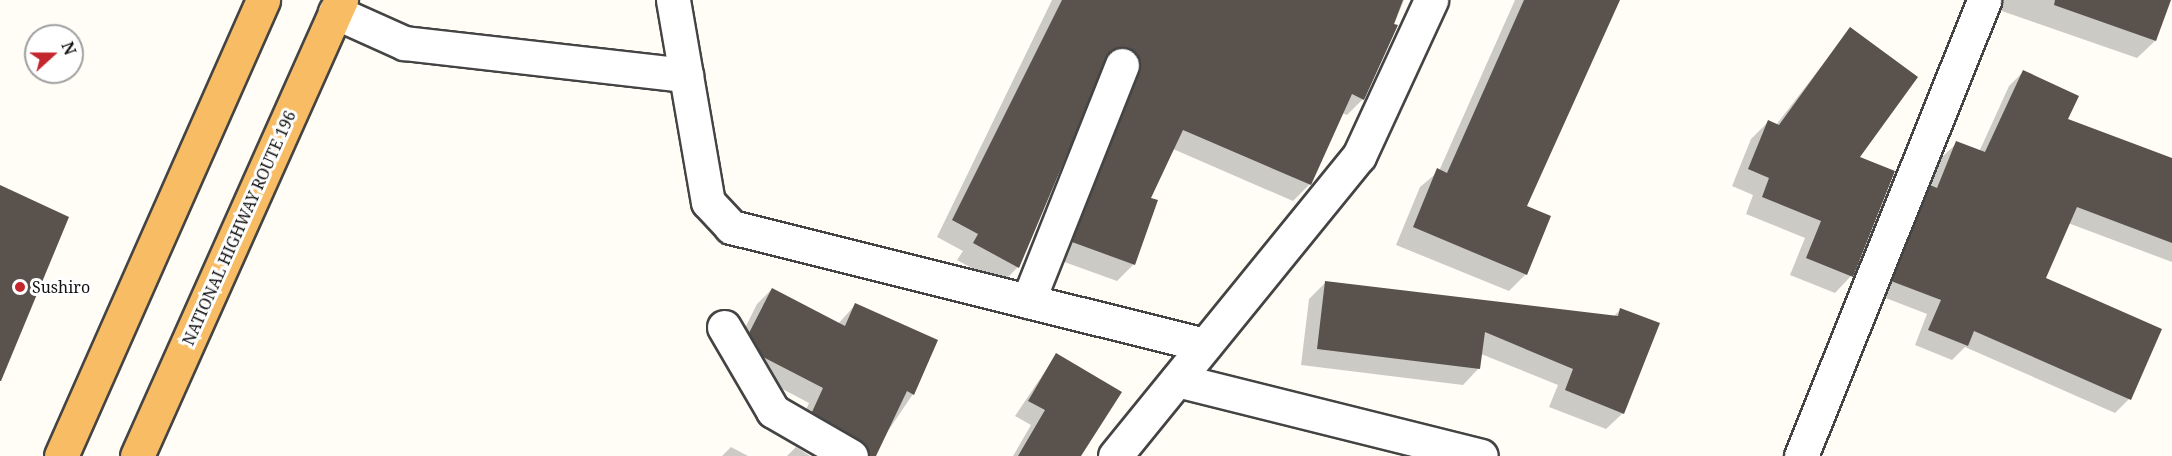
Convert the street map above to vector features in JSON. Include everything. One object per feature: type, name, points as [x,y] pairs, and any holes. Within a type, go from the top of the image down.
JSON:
[{"type":"highway","points":[[61,456],[263,0]]},
{"type":"highway","name":"NATIONAL HIGHWAY ROUTE 196","points":[[137,456],[338,6]]},
{"type":"street","points":[[673,0],[708,202],[731,227],[1205,345]]},
{"type":"street","points":[[1115,456],[1359,156],[1431,0]]},
{"type":"street","points":[[1801,456],[1984,0]]},
{"type":"street","points":[[338,6],[404,43],[686,75]]},
{"type":"street","points":[[1028,301],[1122,65]]},
{"type":"street","points":[[724,327],[773,411],[851,456]]},
{"type":"street","points":[[1177,380],[1481,456]]},
{"type":"building","points":[[1062,0],[1403,0],[1394,24],[1398,25],[1364,100],[1352,94],[1311,185],[1183,130],[1151,198],[1158,200],[1135,265],[1072,242],[1140,71],[1140,62],[1129,48],[1111,50],[1019,268],[973,243],[978,234],[952,220]]},
{"type":"building","points":[[1524,0],[1620,0],[1527,206],[1551,216],[1527,275],[1413,227],[1437,168],[1447,173]]},
{"type":"building","points":[[2055,0],[2171,0],[2156,41],[2054,5]]},
{"type":"building","points":[[1850,27],[1918,77],[1860,157],[1895,171],[1853,277],[1806,258],[1821,221],[1762,197],[1769,178],[1748,169],[1768,120],[1779,125]]},
{"type":"building","points":[[2023,70],[2079,96],[2068,119],[2172,158],[2172,243],[2077,207],[2046,278],[2162,329],[2131,400],[1974,331],[1968,346],[1928,330],[1941,300],[1891,281],[1930,185],[1937,188],[1956,141],[1985,152]]},
{"type":"building","name":"Sushiro","points":[[0,185],[69,217],[1,381],[0,381]]},
{"type":"building","points":[[1325,281],[1618,316],[1620,308],[1660,323],[1624,414],[1565,390],[1573,369],[1485,332],[1480,369],[1317,349]]},
{"type":"building","points":[[772,288],[845,326],[855,303],[938,340],[914,395],[907,391],[876,456],[870,456],[860,440],[812,412],[823,388],[763,357],[749,333]]},
{"type":"building","points":[[1056,353],[1122,392],[1081,456],[1018,456],[1045,410],[1028,401]]},
{"type":"place","name":"Sushiro","points":[[20,287]]}]
